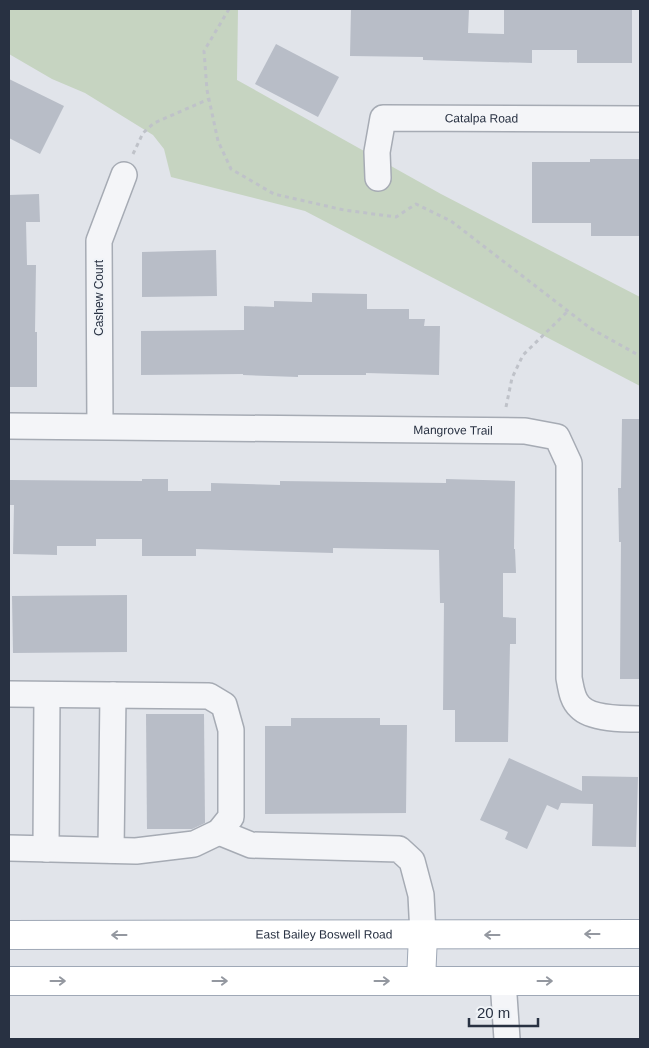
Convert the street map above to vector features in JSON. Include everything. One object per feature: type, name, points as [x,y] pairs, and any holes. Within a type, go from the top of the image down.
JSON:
[{"type":"main road","name":"East Bailey Boswell Road","points":[[9,936],[640,934]]},
{"type":"main road","points":[[421,981],[423,935]]},
{"type":"main road","points":[[9,981],[640,981]]},
{"type":"street","name":"Catalpa Road","points":[[378,178],[377,152],[383,118],[640,119]]},
{"type":"street","name":"Cashew Court","points":[[100,426],[99,241],[124,175]]},
{"type":"street","name":"Mangrove Trail","points":[[9,426],[525,431],[557,437],[569,463],[570,678],[572,695],[580,708],[599,716],[640,719]]},
{"type":"street","points":[[9,694],[209,696],[224,705],[231,730],[231,817],[220,832],[194,844],[136,851],[9,848]]},
{"type":"street","points":[[46,849],[47,694]]},
{"type":"street","points":[[111,850],[112,695]]},
{"type":"street","points":[[220,832],[251,845],[399,849],[412,861],[421,894],[423,935]]},
{"type":"street","points":[[503,981],[507,1039]]},
{"type":"path","points":[[229,9],[204,51],[209,100],[218,141],[231,169],[274,194],[344,210],[396,217],[416,204],[451,220],[590,328],[640,356]]},
{"type":"path","points":[[136,145],[143,133],[154,123],[209,100]]},
{"type":"path","points":[[506,407],[512,378],[523,355],[569,310]]},
{"type":"green space","points":[[9,9],[238,9],[237,80],[441,194],[640,297],[640,386],[305,211],[171,177],[164,149],[153,135],[85,93],[52,79],[9,54]]},
{"type":"building","points":[[351,9],[469,9],[468,33],[504,34],[504,9],[632,9],[632,63],[577,63],[577,50],[532,50],[532,63],[423,60],[423,57],[350,56]]},
{"type":"building","points":[[276,44],[339,77],[318,117],[255,84]]},
{"type":"building","points":[[9,79],[64,106],[40,154],[9,138]]},
{"type":"building","points":[[590,159],[639,159],[640,236],[591,236],[591,223],[532,223],[532,162],[590,162]]},
{"type":"building","points":[[39,194],[40,222],[26,222],[27,265],[36,265],[35,332],[37,332],[37,387],[9,387],[9,195]]},
{"type":"building","points":[[216,250],[217,296],[142,297],[142,252]]},
{"type":"building","points":[[312,293],[367,294],[367,309],[409,309],[409,319],[425,319],[424,326],[440,326],[439,375],[366,373],[366,375],[298,375],[298,377],[243,374],[141,375],[141,331],[244,330],[244,306],[274,307],[274,301],[312,302]]},
{"type":"building","points":[[622,419],[640,419],[640,679],[620,679],[621,542],[619,542],[618,488],[621,488]]},
{"type":"building","points":[[142,479],[168,479],[168,491],[211,491],[211,483],[280,485],[280,481],[446,483],[446,479],[515,481],[514,549],[516,573],[503,573],[503,617],[516,618],[516,644],[510,644],[508,742],[455,742],[455,710],[443,710],[444,603],[440,603],[439,550],[333,548],[333,553],[196,549],[196,556],[142,556],[142,539],[96,539],[96,546],[57,546],[57,555],[13,554],[14,505],[9,505],[9,480],[142,481]]},
{"type":"building","points":[[127,595],[127,652],[13,653],[12,596]]},
{"type":"building","points":[[146,714],[204,714],[205,823],[192,829],[147,829]]},
{"type":"building","points":[[291,718],[380,718],[380,725],[407,725],[406,813],[265,814],[265,726],[291,726]]},
{"type":"building","points":[[509,758],[582,791],[582,776],[638,777],[636,847],[592,846],[593,804],[561,803],[558,810],[547,805],[527,849],[505,839],[508,832],[480,820]]}]
